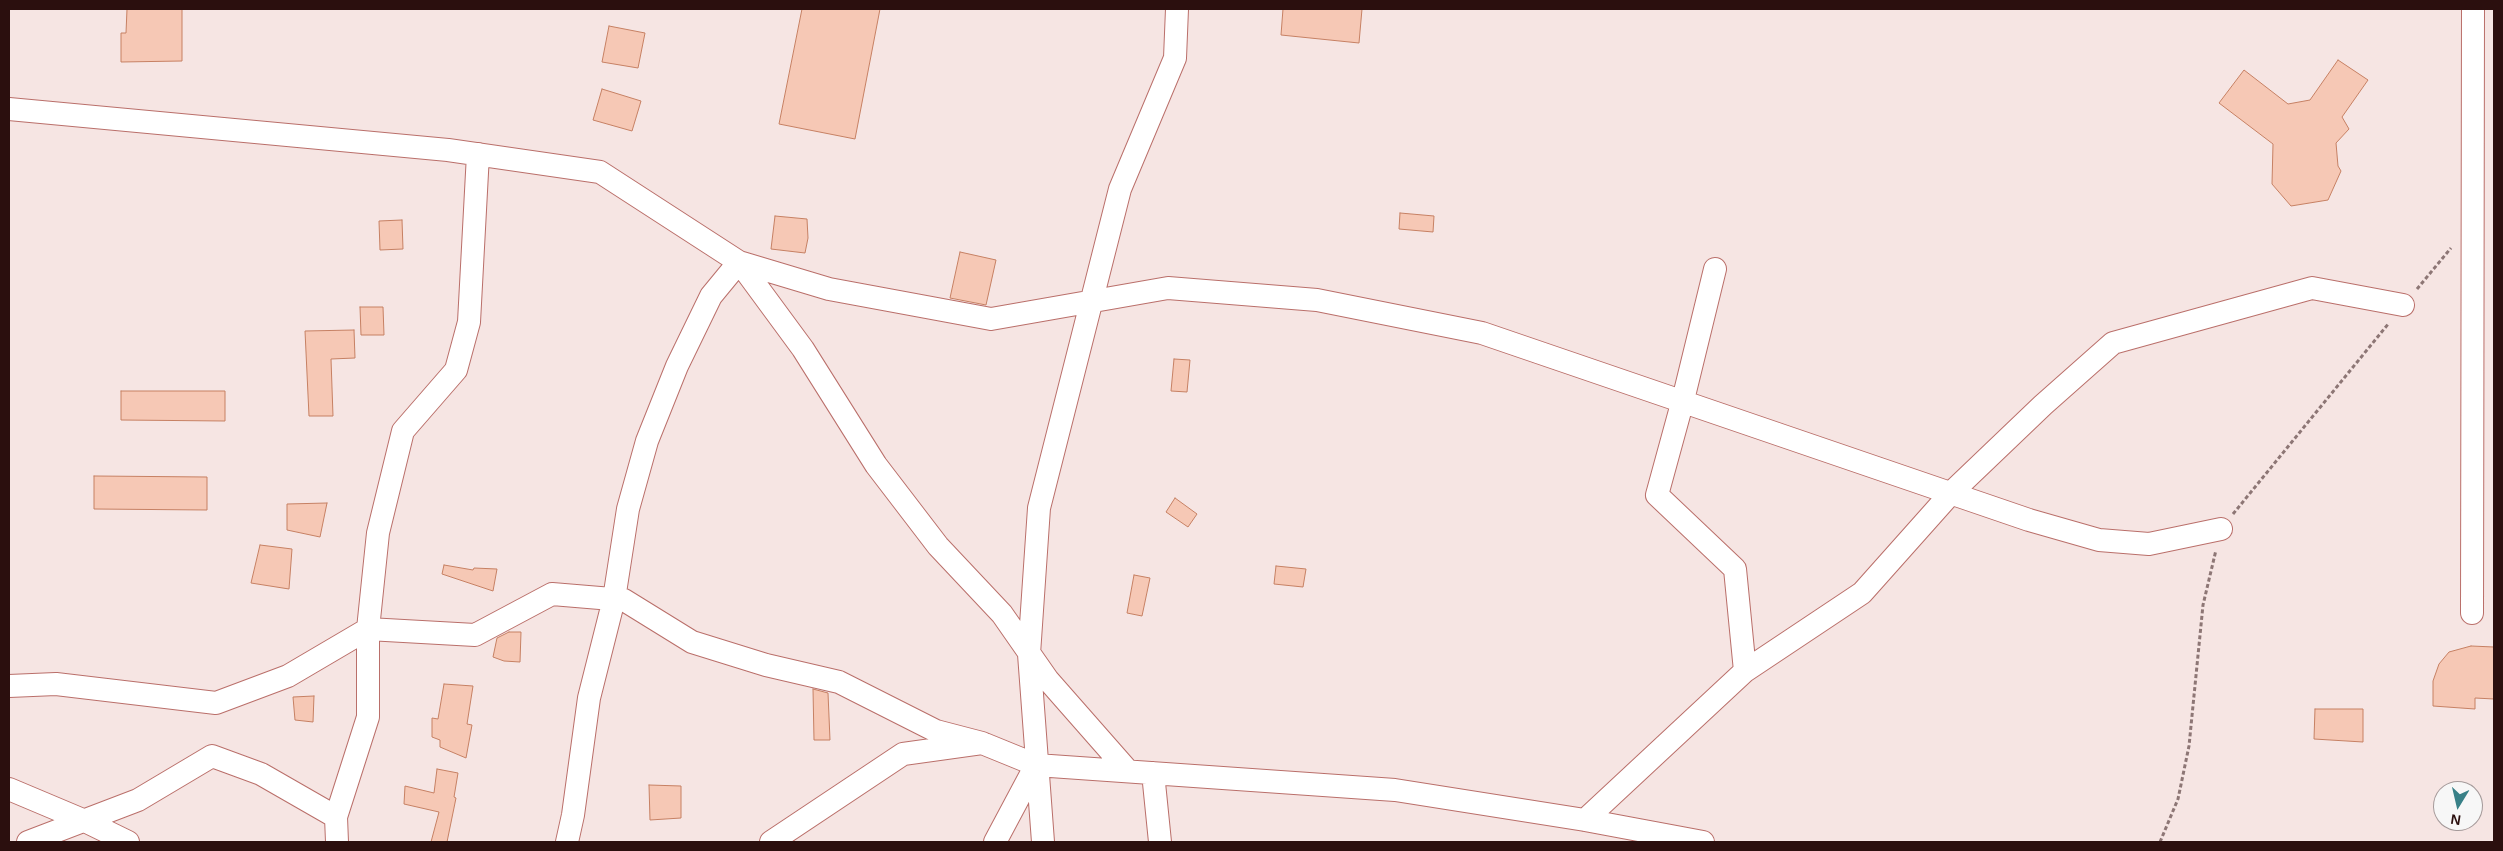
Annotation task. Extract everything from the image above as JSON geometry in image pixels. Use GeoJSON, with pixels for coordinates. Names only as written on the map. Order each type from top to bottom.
{"type":"FeatureCollection","features":[{"type":"Feature","properties":{"kind":"street"},"geometry":{"type":"LineString","coordinates":[[1043,842],[1029,654],[1040,508],[1120,189],[1175,58],[1177,9]]}},
{"type":"Feature","properties":{"kind":"street"},"geometry":{"type":"LineString","coordinates":[[2472,613],[2473,9]]}},
{"type":"Feature","properties":{"kind":"street"},"geometry":{"type":"LineString","coordinates":[[9,109],[234,129],[478,154],[600,172],[739,262],[829,289],[990,319],[1168,288],[1317,300],[1482,333],[1683,400],[2029,520],[2099,540],[2149,544],[2221,529]]}},
{"type":"Feature","properties":{"kind":"street"},"geometry":{"type":"LineString","coordinates":[[337,842],[336,817],[368,717],[368,629],[378,533],[403,431],[456,370],[469,322],[478,154]]}},
{"type":"Feature","properties":{"kind":"street"},"geometry":{"type":"LineString","coordinates":[[567,842],[573,815],[589,698],[614,599],[628,509],[647,441],[677,366],[711,296],[739,262]]}},
{"type":"Feature","properties":{"kind":"street"},"geometry":{"type":"LineString","coordinates":[[739,262],[803,349],[876,465],[938,546],[1002,614],[1048,680],[1128,771]]}},
{"type":"Feature","properties":{"kind":"street"},"geometry":{"type":"LineString","coordinates":[[1715,269],[1683,400],[1657,495],[1735,568],[1745,672]]}},
{"type":"Feature","properties":{"kind":"street"},"geometry":{"type":"LineString","coordinates":[[1585,820],[1745,672],[1862,593],[1952,492],[2043,405],[2113,343],[2312,288],[2403,305]]}},
{"type":"Feature","properties":{"kind":"street"},"geometry":{"type":"LineString","coordinates":[[9,686],[56,684],[216,703],[288,676],[368,629],[475,635],[552,594],[614,599],[624,600],[692,642],[766,665],[840,682],[936,731],[982,743],[1036,765],[1395,790],[1585,820],[1703,842]]}},
{"type":"Feature","properties":{"kind":"street"},"geometry":{"type":"LineString","coordinates":[[770,842],[903,754],[982,743]]}},
{"type":"Feature","properties":{"kind":"street"},"geometry":{"type":"LineString","coordinates":[[28,842],[138,800],[212,756],[261,774],[336,817]]}},
{"type":"Feature","properties":{"kind":"street"},"geometry":{"type":"LineString","coordinates":[[995,842],[1036,765]]}},
{"type":"Feature","properties":{"kind":"street"},"geometry":{"type":"LineString","coordinates":[[1153,773],[1160,842]]}},
{"type":"Feature","properties":{"kind":"street"},"geometry":{"type":"LineString","coordinates":[[9,789],[85,821],[128,842]]}},
{"type":"Feature","properties":{"kind":"path"},"geometry":{"type":"LineString","coordinates":[[2160,842],[2178,799],[2189,746],[2203,605],[2221,529],[2473,220]]}},
{"type":"Feature","properties":{"kind":"building"},"geometry":{"type":"Polygon","coordinates":[[[127,9],[182,9],[182,61],[121,62],[121,33],[126,33],[127,9]]]}},
{"type":"Feature","properties":{"kind":"building"},"geometry":{"type":"Polygon","coordinates":[[[802,9],[880,9],[855,139],[779,124],[802,9]]]}},
{"type":"Feature","properties":{"kind":"building"},"geometry":{"type":"Polygon","coordinates":[[[1283,9],[1362,9],[1359,43],[1281,35],[1283,9]]]}},
{"type":"Feature","properties":{"kind":"building"},"geometry":{"type":"Polygon","coordinates":[[[609,26],[645,33],[638,68],[602,62],[609,26]]]}},
{"type":"Feature","properties":{"kind":"building"},"geometry":{"type":"Polygon","coordinates":[[[2338,60],[2368,80],[2342,117],[2349,129],[2336,143],[2338,166],[2341,171],[2328,200],[2291,206],[2272,184],[2273,144],[2219,103],[2244,70],[2288,104],[2310,100],[2338,60]]]}},
{"type":"Feature","properties":{"kind":"building"},"geometry":{"type":"Polygon","coordinates":[[[602,89],[641,101],[632,131],[593,120],[602,89]]]}},
{"type":"Feature","properties":{"kind":"building"},"geometry":{"type":"Polygon","coordinates":[[[1400,213],[1434,216],[1433,232],[1399,229],[1400,213]]]}},
{"type":"Feature","properties":{"kind":"building"},"geometry":{"type":"Polygon","coordinates":[[[775,216],[807,219],[808,238],[805,253],[771,249],[775,216]]]}},
{"type":"Feature","properties":{"kind":"building"},"geometry":{"type":"Polygon","coordinates":[[[402,220],[403,249],[380,250],[379,221],[402,220]]]}},
{"type":"Feature","properties":{"kind":"building"},"geometry":{"type":"Polygon","coordinates":[[[960,252],[996,260],[986,305],[950,298],[960,252]]]}},
{"type":"Feature","properties":{"kind":"building"},"geometry":{"type":"Polygon","coordinates":[[[360,307],[383,307],[384,335],[361,335],[360,307]]]}},
{"type":"Feature","properties":{"kind":"building"},"geometry":{"type":"Polygon","coordinates":[[[354,330],[355,358],[331,359],[333,416],[309,416],[305,331],[354,330]]]}},
{"type":"Feature","properties":{"kind":"building"},"geometry":{"type":"Polygon","coordinates":[[[1174,359],[1190,360],[1187,392],[1171,391],[1174,359]]]}},
{"type":"Feature","properties":{"kind":"building"},"geometry":{"type":"Polygon","coordinates":[[[121,391],[225,391],[225,421],[121,420],[121,391]]]}},
{"type":"Feature","properties":{"kind":"building"},"geometry":{"type":"Polygon","coordinates":[[[94,476],[207,477],[207,510],[94,509],[94,476]]]}},
{"type":"Feature","properties":{"kind":"building"},"geometry":{"type":"Polygon","coordinates":[[[1175,498],[1197,514],[1188,527],[1166,512],[1175,498]]]}},
{"type":"Feature","properties":{"kind":"building"},"geometry":{"type":"Polygon","coordinates":[[[327,503],[320,537],[287,530],[287,504],[327,503]]]}},
{"type":"Feature","properties":{"kind":"building"},"geometry":{"type":"Polygon","coordinates":[[[260,545],[292,549],[289,589],[251,583],[260,545]]]}},
{"type":"Feature","properties":{"kind":"building"},"geometry":{"type":"Polygon","coordinates":[[[444,565],[473,570],[474,568],[497,569],[493,591],[442,574],[444,565]]]}},
{"type":"Feature","properties":{"kind":"building"},"geometry":{"type":"Polygon","coordinates":[[[1276,566],[1306,569],[1303,587],[1274,584],[1276,566]]]}},
{"type":"Feature","properties":{"kind":"building"},"geometry":{"type":"Polygon","coordinates":[[[1134,575],[1150,578],[1142,616],[1127,613],[1134,575]]]}},
{"type":"Feature","properties":{"kind":"building"},"geometry":{"type":"Polygon","coordinates":[[[509,632],[521,632],[520,662],[504,661],[493,657],[497,638],[509,632]]]}},
{"type":"Feature","properties":{"kind":"building"},"geometry":{"type":"Polygon","coordinates":[[[2471,646],[2494,647],[2494,699],[2475,698],[2475,709],[2433,706],[2433,681],[2439,664],[2449,652],[2471,646]]]}},
{"type":"Feature","properties":{"kind":"building"},"geometry":{"type":"Polygon","coordinates":[[[444,684],[473,686],[467,724],[472,725],[466,758],[440,747],[440,740],[432,737],[432,718],[438,719],[444,684]]]}},
{"type":"Feature","properties":{"kind":"building"},"geometry":{"type":"Polygon","coordinates":[[[813,689],[828,693],[830,740],[814,740],[813,689]]]}},
{"type":"Feature","properties":{"kind":"building"},"geometry":{"type":"Polygon","coordinates":[[[314,696],[313,722],[295,720],[293,697],[314,696]]]}},
{"type":"Feature","properties":{"kind":"building"},"geometry":{"type":"Polygon","coordinates":[[[2315,709],[2363,709],[2363,742],[2314,739],[2315,709]]]}},
{"type":"Feature","properties":{"kind":"building"},"geometry":{"type":"Polygon","coordinates":[[[437,769],[458,773],[454,797],[456,798],[447,842],[431,842],[439,812],[404,804],[405,786],[434,793],[437,769]]]}},
{"type":"Feature","properties":{"kind":"building"},"geometry":{"type":"Polygon","coordinates":[[[649,785],[681,786],[681,818],[650,820],[649,785]]]}}]}
